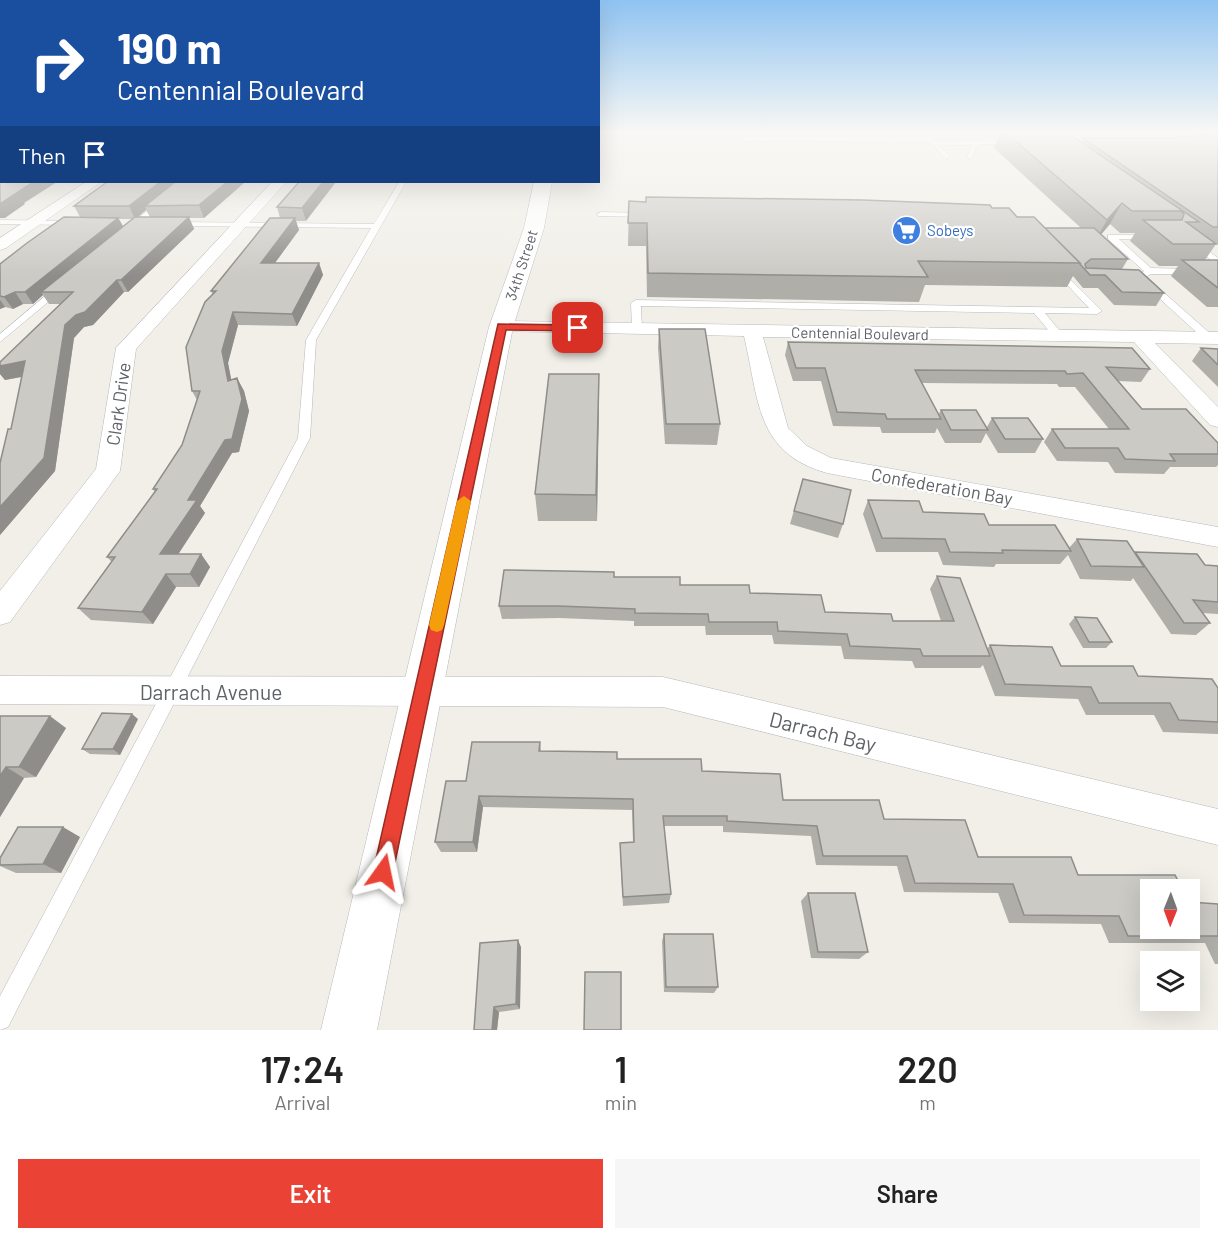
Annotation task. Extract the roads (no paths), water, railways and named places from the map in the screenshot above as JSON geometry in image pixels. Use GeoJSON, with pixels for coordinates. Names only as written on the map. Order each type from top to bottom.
{"type":"FeatureCollection","features":[{"type":"Feature","properties":{"kind":"street"},"geometry":{"type":"LineString","coordinates":[[0,246],[93,183]]}},
{"type":"Feature","properties":{"kind":"street","name":"Clark Drive"},"geometry":{"type":"LineString","coordinates":[[0,613],[108,471],[126,348],[278,183]]}},
{"type":"Feature","properties":{"kind":"street","name":"34th Street"},"geometry":{"type":"LineString","coordinates":[[349,1030],[503,320],[536,214],[543,183]]}},
{"type":"Feature","properties":{"kind":"street"},"geometry":{"type":"LineString","coordinates":[[513,214],[536,214]]}},
{"type":"Feature","properties":{"kind":"street","name":"34th Street"},"geometry":{"type":"LineString","coordinates":[[503,320],[509,238]]}},
{"type":"Feature","properties":{"kind":"street","name":"Centennial Boulevard"},"geometry":{"type":"LineString","coordinates":[[503,320],[637,329],[1214,338]]}},
{"type":"Feature","properties":{"kind":"street","name":"Confederation Bay"},"geometry":{"type":"LineString","coordinates":[[752,331],[777,429],[783,439],[809,458],[827,465],[1218,537]]}},
{"type":"Feature","properties":{"kind":"street"},"geometry":{"type":"LineString","coordinates":[[1139,337],[1218,420]]}},
{"type":"Feature","properties":{"kind":"street","name":"Darrach Avenue"},"geometry":{"type":"LineString","coordinates":[[0,690],[422,692]]}},
{"type":"Feature","properties":{"kind":"street","name":"Darrach Bay"},"geometry":{"type":"LineString","coordinates":[[422,692],[663,692],[1218,827]]}},
{"type":"Feature","properties":{"kind":"lane"},"geometry":{"type":"LineString","coordinates":[[118,239],[186,183]]}},
{"type":"Feature","properties":{"kind":"lane"},"geometry":{"type":"LineString","coordinates":[[0,1018],[304,438],[311,340],[401,183]]}},
{"type":"Feature","properties":{"kind":"lane"},"geometry":{"type":"LineString","coordinates":[[601,214],[657,215]]}},
{"type":"Feature","properties":{"kind":"lane"},"geometry":{"type":"LineString","coordinates":[[0,222],[79,223]]}},
{"type":"Feature","properties":{"kind":"lane"},"geometry":{"type":"LineString","coordinates":[[125,224],[148,224]]}},
{"type":"Feature","properties":{"kind":"lane"},"geometry":{"type":"LineString","coordinates":[[159,224],[376,226]]}},
{"type":"Feature","properties":{"kind":"lane"},"geometry":{"type":"LineString","coordinates":[[1155,237],[1111,237],[1145,274],[1214,338]]}},
{"type":"Feature","properties":{"kind":"lane"},"geometry":{"type":"LineString","coordinates":[[1190,241],[1218,268]]}},
{"type":"Feature","properties":{"kind":"lane"},"geometry":{"type":"LineString","coordinates":[[637,329],[636,303],[1097,311],[1048,259]]}},
{"type":"Feature","properties":{"kind":"lane"},"geometry":{"type":"LineString","coordinates":[[1130,277],[1145,274],[1206,272]]}},
{"type":"Feature","properties":{"kind":"lane"},"geometry":{"type":"LineString","coordinates":[[0,339],[64,285]]}},
{"type":"Feature","properties":{"kind":"lane"},"geometry":{"type":"LineString","coordinates":[[1037,309],[1059,336]]}},
{"type":"Feature","properties":{"kind":"place","name":"Sobeys"},"geometry":{"type":"Point","coordinates":[906,230]}}]}
